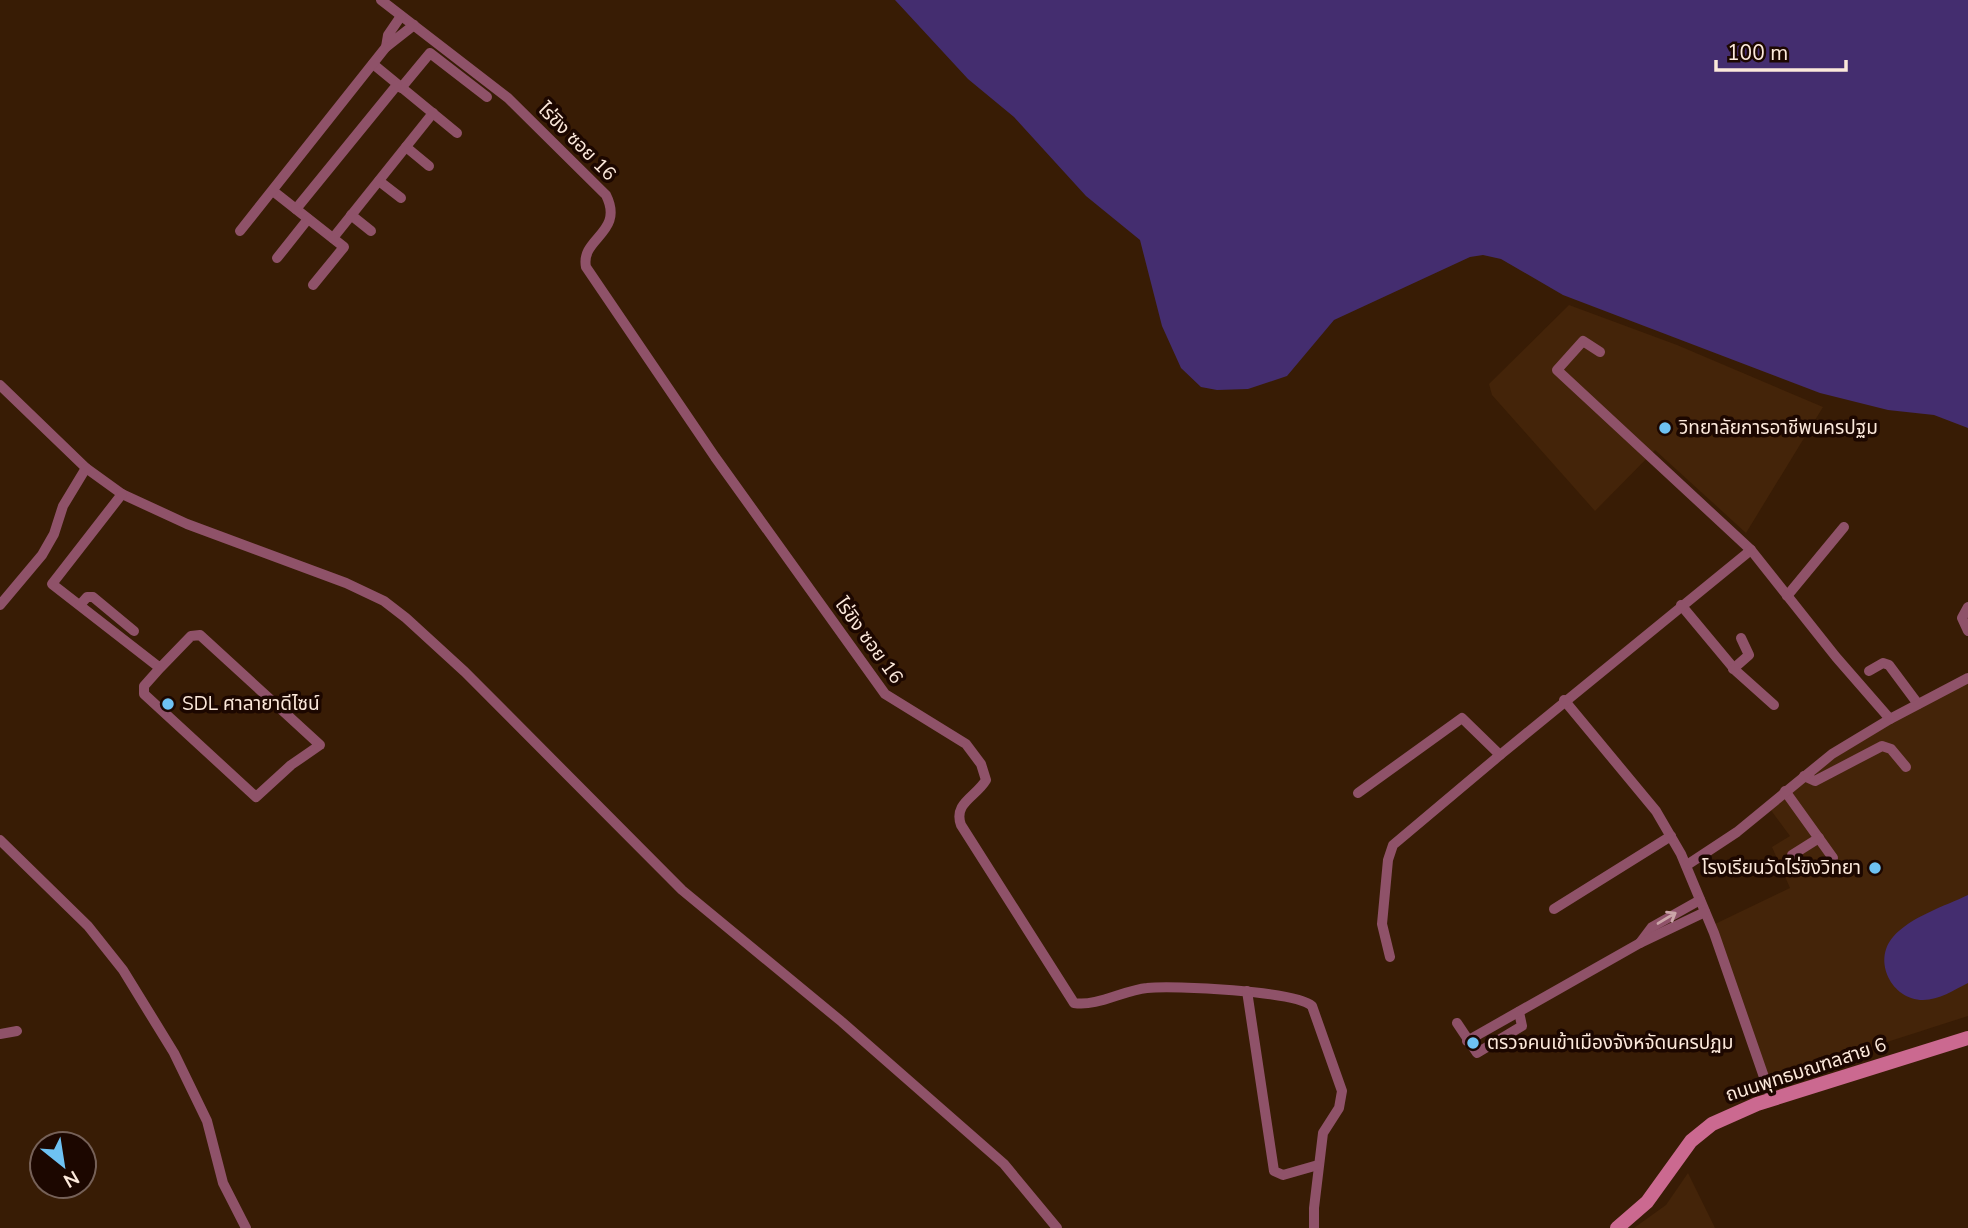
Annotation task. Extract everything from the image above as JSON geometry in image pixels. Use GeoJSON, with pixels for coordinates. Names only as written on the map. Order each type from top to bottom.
{"type":"FeatureCollection","features":[{"type":"Feature","properties":{"kind":"main road","name":"ถนนพุทธมณฑลสาย 6"},"geometry":{"type":"LineString","coordinates":[[1617,1228],[1652,1196],[1700,1133],[1725,1117],[1968,1038]]}},
{"type":"Feature","properties":{"kind":"street","name":"ไร่ขิง ซอย 16"},"geometry":{"type":"LineString","coordinates":[[381,0],[508,98],[606,195],[613,209],[610,223],[586,256],[586,267],[715,457],[885,694],[955,735],[977,757],[986,780],[960,807],[958,816],[961,825],[1074,1003],[1086,1003],[1148,987],[1247,991],[1308,1002],[1314,1008],[1342,1091],[1339,1108],[1322,1133],[1314,1228]]}},
{"type":"Feature","properties":{"kind":"street"},"geometry":{"type":"LineString","coordinates":[[386,47],[388,36],[401,16]]}},
{"type":"Feature","properties":{"kind":"street"},"geometry":{"type":"LineString","coordinates":[[240,231],[386,47],[414,25]]}},
{"type":"Feature","properties":{"kind":"street"},"geometry":{"type":"LineString","coordinates":[[296,209],[399,86],[430,54],[487,97]]}},
{"type":"Feature","properties":{"kind":"street"},"geometry":{"type":"LineString","coordinates":[[373,64],[457,133]]}},
{"type":"Feature","properties":{"kind":"street"},"geometry":{"type":"LineString","coordinates":[[333,238],[433,113]]}},
{"type":"Feature","properties":{"kind":"street"},"geometry":{"type":"LineString","coordinates":[[406,147],[429,166]]}},
{"type":"Feature","properties":{"kind":"street"},"geometry":{"type":"LineString","coordinates":[[379,181],[401,198]]}},
{"type":"Feature","properties":{"kind":"street"},"geometry":{"type":"LineString","coordinates":[[273,191],[344,247],[313,285]]}},
{"type":"Feature","properties":{"kind":"street"},"geometry":{"type":"LineString","coordinates":[[351,215],[371,231]]}},
{"type":"Feature","properties":{"kind":"street"},"geometry":{"type":"LineString","coordinates":[[277,258],[308,219]]}},
{"type":"Feature","properties":{"kind":"street"},"geometry":{"type":"LineString","coordinates":[[1600,352],[1583,341],[1556,370],[1751,550],[1890,719]]}},
{"type":"Feature","properties":{"kind":"street"},"geometry":{"type":"LineString","coordinates":[[0,385],[86,468],[122,494],[187,524],[346,583],[384,601],[406,618],[465,672],[682,890],[842,1022],[1004,1164],[1057,1228]]}},
{"type":"Feature","properties":{"kind":"street"},"geometry":{"type":"LineString","coordinates":[[0,605],[42,555],[54,534],[63,506],[86,468]]}},
{"type":"Feature","properties":{"kind":"street"},"geometry":{"type":"LineString","coordinates":[[122,494],[52,584],[160,668]]}},
{"type":"Feature","properties":{"kind":"street"},"geometry":{"type":"LineString","coordinates":[[1787,596],[1844,527]]}},
{"type":"Feature","properties":{"kind":"street"},"geometry":{"type":"LineString","coordinates":[[1390,957],[1382,925],[1388,860],[1393,845],[1564,701],[1751,550]]}},
{"type":"Feature","properties":{"kind":"street"},"geometry":{"type":"LineString","coordinates":[[80,605],[90,596],[134,631]]}},
{"type":"Feature","properties":{"kind":"street"},"geometry":{"type":"LineString","coordinates":[[1681,605],[1733,668],[1774,705]]}},
{"type":"Feature","properties":{"kind":"street"},"geometry":{"type":"LineString","coordinates":[[1968,607],[1962,618],[1968,631]]}},
{"type":"Feature","properties":{"kind":"street"},"geometry":{"type":"LineString","coordinates":[[105,625],[113,614]]}},
{"type":"Feature","properties":{"kind":"street"},"geometry":{"type":"LineString","coordinates":[[200,635],[320,746],[291,765],[256,797],[144,694],[144,686],[160,668],[191,636],[200,635]]}},
{"type":"Feature","properties":{"kind":"street"},"geometry":{"type":"LineString","coordinates":[[1733,668],[1749,655],[1741,638]]}},
{"type":"Feature","properties":{"kind":"street"},"geometry":{"type":"LineString","coordinates":[[1868,671],[1883,663],[1889,665],[1918,704]]}},
{"type":"Feature","properties":{"kind":"street"},"geometry":{"type":"LineString","coordinates":[[1687,865],[1737,832],[1832,754],[1890,719],[1968,678]]}},
{"type":"Feature","properties":{"kind":"street"},"geometry":{"type":"LineString","coordinates":[[1564,701],[1656,811],[1687,865],[1772,1100]]}},
{"type":"Feature","properties":{"kind":"street"},"geometry":{"type":"LineString","coordinates":[[1358,793],[1462,718],[1500,755]]}},
{"type":"Feature","properties":{"kind":"street"},"geometry":{"type":"LineString","coordinates":[[1804,776],[1815,782],[1882,746],[1891,749],[1906,766]]}},
{"type":"Feature","properties":{"kind":"street"},"geometry":{"type":"LineString","coordinates":[[1785,791],[1833,858]]}},
{"type":"Feature","properties":{"kind":"street"},"geometry":{"type":"LineString","coordinates":[[1554,909],[1671,836]]}},
{"type":"Feature","properties":{"kind":"street"},"geometry":{"type":"LineString","coordinates":[[1791,855],[1819,838]]}},
{"type":"Feature","properties":{"kind":"street"},"geometry":{"type":"LineString","coordinates":[[0,840],[88,926],[123,971],[174,1054],[207,1121],[223,1183],[246,1228]]}},
{"type":"Feature","properties":{"kind":"street"},"geometry":{"type":"LineString","coordinates":[[1640,943],[1652,927],[1700,900]]}},
{"type":"Feature","properties":{"kind":"street"},"geometry":{"type":"LineString","coordinates":[[1457,1023],[1467,1041],[1640,943],[1706,912]]}},
{"type":"Feature","properties":{"kind":"street"},"geometry":{"type":"LineString","coordinates":[[1247,991],[1273,1169],[1281,1175],[1318,1165]]}},
{"type":"Feature","properties":{"kind":"street"},"geometry":{"type":"LineString","coordinates":[[0,1034],[17,1031]]}},
{"type":"Feature","properties":{"kind":"shaded area"},"geometry":{"type":"Polygon","coordinates":[[[895,0],[1968,0],[1968,428],[1934,415],[1888,410],[1820,393],[1563,295],[1501,259],[1483,255],[1470,257],[1334,320],[1287,376],[1248,389],[1217,390],[1201,387],[1181,368],[1162,326],[1140,240],[1086,196],[1014,117],[968,79],[895,0]]]}},
{"type":"Feature","properties":{"kind":"shaded area","name":"วิทยาลัยการอาชีพนครปฐม"},"geometry":{"type":"Polygon","coordinates":[[[1569,305],[1677,345],[1823,407],[1746,533],[1655,450],[1595,511],[1492,395],[1489,384],[1569,305]]]}},
{"type":"Feature","properties":{"kind":"shaded area","name":"โรงเรียนวัดไร่ขิงวิทยา"},"geometry":{"type":"Polygon","coordinates":[[[1968,681],[1968,1016],[1769,1080],[1715,924],[1790,888],[1772,847],[1790,836],[1770,809],[1845,749],[1968,681]]]}},
{"type":"Feature","properties":{"kind":"shaded area"},"geometry":{"type":"Polygon","coordinates":[[[1968,895],[1968,983],[1929,1000],[1902,994],[1894,986],[1885,967],[1884,957],[1893,937],[1918,918],[1968,895]]]}},
{"type":"Feature","properties":{"kind":"shaded area"},"geometry":{"type":"Polygon","coordinates":[[[1688,1173],[1715,1228],[1634,1228],[1666,1205],[1688,1173]]]}},
{"type":"Feature","properties":{"kind":"place","name":"วิทยาลัยการอาชีพนครปฐม"},"geometry":{"type":"Point","coordinates":[1665,428]}},
{"type":"Feature","properties":{"kind":"place","name":"SDL ศาลายาดีไซน์"},"geometry":{"type":"Point","coordinates":[168,704]}},
{"type":"Feature","properties":{"kind":"place","name":"โรงเรียนวัดไร่ขิงวิทยา"},"geometry":{"type":"Point","coordinates":[1875,868]}},
{"type":"Feature","properties":{"kind":"place","name":"ตรวจคนเข้าเมืองจังหจัดนครปฏม"},"geometry":{"type":"Point","coordinates":[1473,1043]}}]}
